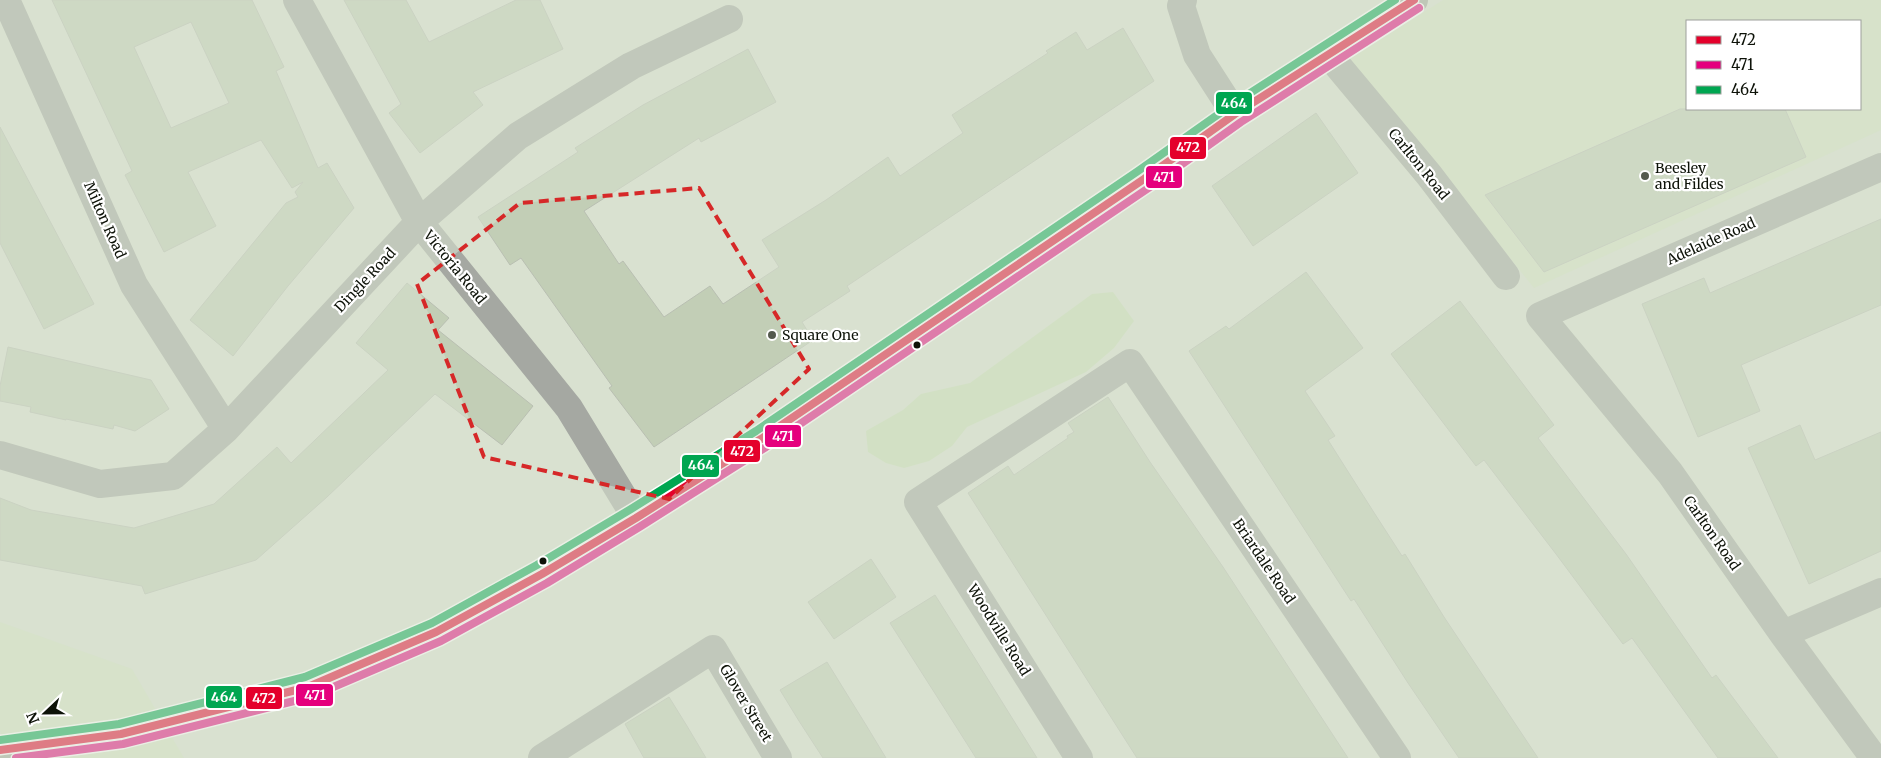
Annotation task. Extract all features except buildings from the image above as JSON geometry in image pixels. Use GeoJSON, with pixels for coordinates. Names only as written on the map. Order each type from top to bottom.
{"type":"FeatureCollection","features":[{"type":"Feature","properties":{"kind":"highway"},"geometry":{"type":"LineString","coordinates":[[0,750],[121,734],[308,687],[436,632],[542,574],[636,518],[761,439],[1144,179],[1234,114],[1414,0]]}},
{"type":"Feature","properties":{"kind":"street","name":"Milton Road"},"geometry":{"type":"LineString","coordinates":[[6,0],[134,286],[226,429]]}},
{"type":"Feature","properties":{"kind":"street","name":"Victoria Road"},"geometry":{"type":"LineString","coordinates":[[297,0],[419,222],[569,408],[636,518]]}},
{"type":"Feature","properties":{"kind":"street"},"geometry":{"type":"LineString","coordinates":[[1183,0],[1181,6],[1197,55],[1234,114]]}},
{"type":"Feature","properties":{"kind":"street","name":"Dingle Road"},"geometry":{"type":"LineString","coordinates":[[0,455],[100,484],[173,476],[226,429],[419,222],[518,136],[631,66],[729,19]]}},
{"type":"Feature","properties":{"kind":"street","name":"Carlton Road"},"geometry":{"type":"LineString","coordinates":[[1328,54],[1429,175],[1506,276]]}},
{"type":"Feature","properties":{"kind":"street","name":"Adelaide Road"},"geometry":{"type":"LineString","coordinates":[[1540,316],[1881,167]]}},
{"type":"Feature","properties":{"kind":"street","name":"Carlton Road"},"geometry":{"type":"LineString","coordinates":[[1540,316],[1670,474],[1783,634],[1874,758]]}},
{"type":"Feature","properties":{"kind":"street","name":"Woodville Road"},"geometry":{"type":"LineString","coordinates":[[1080,758],[918,502],[1130,363]]}},
{"type":"Feature","properties":{"kind":"street","name":"Briardale Road"},"geometry":{"type":"LineString","coordinates":[[1130,363],[1397,758]]}},
{"type":"Feature","properties":{"kind":"street"},"geometry":{"type":"LineString","coordinates":[[1783,634],[1881,592]]}},
{"type":"Feature","properties":{"kind":"street","name":"Glover Street"},"geometry":{"type":"LineString","coordinates":[[542,758],[713,649],[778,758]]}},
{"type":"Feature","properties":{"kind":"highlighted area"},"geometry":{"type":"Polygon","coordinates":[[[699,188],[809,369],[669,499],[484,457],[417,284],[520,203],[699,188]]]}},
{"type":"Feature","properties":{"kind":"shaded area"},"geometry":{"type":"Polygon","coordinates":[[[1443,0],[1881,0],[1881,130],[1534,288],[1350,59],[1443,0]]]}},
{"type":"Feature","properties":{"kind":"shaded area"},"geometry":{"type":"Polygon","coordinates":[[[1113,292],[1134,321],[1114,348],[1086,372],[967,427],[952,446],[929,461],[904,468],[886,463],[868,452],[866,431],[903,410],[921,394],[970,383],[1092,294],[1113,292]]]}},
{"type":"Feature","properties":{"kind":"shaded area"},"geometry":{"type":"Polygon","coordinates":[[[0,622],[132,669],[184,758],[5,758],[0,730],[0,622]]]}},
{"type":"Feature","properties":{"kind":"transit line","name":"464"},"geometry":{"type":"LineString","coordinates":[[0,740],[119,724],[305,677],[432,623],[537,565],[756,431],[1138,171],[1230,106],[1395,0]]}},
{"type":"Feature","properties":{"kind":"transit line","name":"472"},"geometry":{"type":"LineString","coordinates":[[0,750],[121,734],[308,687],[436,632],[542,574],[636,518],[761,439],[1144,179],[1235,114],[1414,0]]}},
{"type":"Feature","properties":{"kind":"transit line","name":"471"},"geometry":{"type":"LineString","coordinates":[[16,758],[123,744],[310,697],[441,641],[547,583],[766,447],[1150,187],[1241,122],[1419,8]]}},
{"type":"Feature","properties":{"kind":"place","name":"Beesley and Fildes"},"geometry":{"type":"Point","coordinates":[1645,176]}},
{"type":"Feature","properties":{"kind":"place","name":"Square One"},"geometry":{"type":"Point","coordinates":[772,335]}}]}
